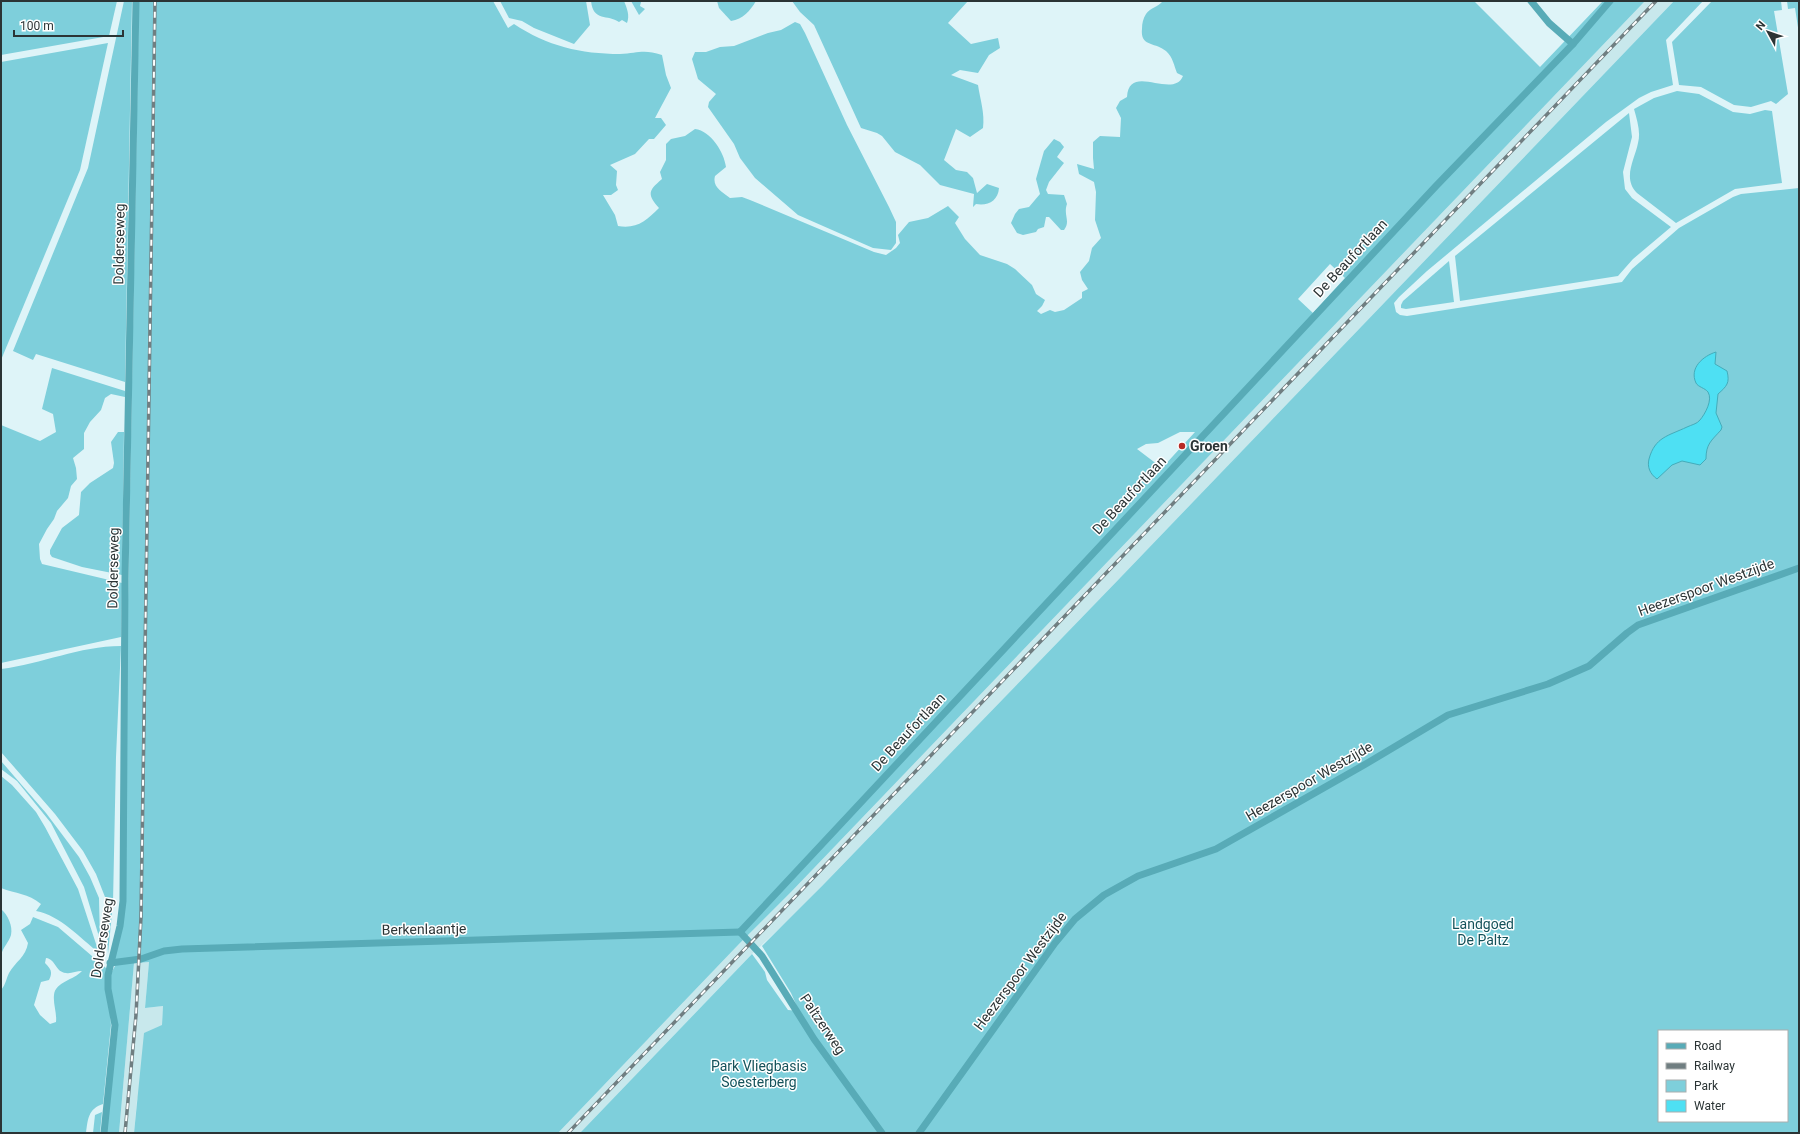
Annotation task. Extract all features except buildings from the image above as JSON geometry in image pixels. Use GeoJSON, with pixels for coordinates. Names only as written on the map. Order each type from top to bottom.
{"type":"FeatureCollection","features":[{"type":"Feature","properties":{"kind":"street","name":"Dolderseweg"},"geometry":{"type":"LineString","coordinates":[[104,1133],[115,1025],[108,989],[110,963],[120,926],[123,900],[125,579],[136,1]]}},
{"type":"Feature","properties":{"kind":"street"},"geometry":{"type":"LineString","coordinates":[[1531,1],[1549,23],[1573,44]]}},
{"type":"Feature","properties":{"kind":"street","name":"De Beaufortlaan"},"geometry":{"type":"LineString","coordinates":[[740,932],[1430,191],[1573,44],[1610,1]]}},
{"type":"Feature","properties":{"kind":"street","name":"Heezerspoor Westzijde"},"geometry":{"type":"LineString","coordinates":[[919,1133],[1055,943],[1075,919],[1104,895],[1138,876],[1216,849],[1358,769],[1448,714],[1548,684],[1580,671],[1589,666],[1638,625],[1799,568]]}},
{"type":"Feature","properties":{"kind":"street","name":"Berkenlaantje"},"geometry":{"type":"LineString","coordinates":[[110,963],[141,959],[164,951],[182,949],[740,932]]}},
{"type":"Feature","properties":{"kind":"street","name":"Paltzerweg"},"geometry":{"type":"LineString","coordinates":[[740,932],[762,956],[814,1039],[882,1133]]}},
{"type":"Feature","properties":{"kind":"shaded area"},"geometry":{"type":"Polygon","coordinates":[[[1645,1],[1674,1],[1119,579],[791,918],[752,954],[580,1133],[558,1133],[739,944],[792,891],[1645,1]]]}},
{"type":"Feature","properties":{"kind":"shaded area"},"geometry":{"type":"Polygon","coordinates":[[[134,962],[149,962],[145,1008],[163,1006],[162,1025],[137,1100],[134,1133],[119,1133],[134,962]]]}},
{"type":"Feature","properties":{"kind":"green space"},"geometry":{"type":"Polygon","coordinates":[[[1,1],[117,1],[109,36],[1,55],[1,1]]]}},
{"type":"Feature","properties":{"kind":"green space"},"geometry":{"type":"Polygon","coordinates":[[[124,1],[132,1],[125,382],[36,354],[33,360],[13,351],[88,168],[124,1]]]}},
{"type":"Feature","properties":{"kind":"green space"},"geometry":{"type":"Polygon","coordinates":[[[139,1],[493,1],[508,28],[514,24],[526,32],[552,43],[578,50],[606,54],[646,52],[662,55],[666,75],[671,88],[655,118],[661,118],[666,125],[654,139],[649,139],[635,154],[610,165],[617,171],[616,185],[618,190],[611,195],[603,195],[615,215],[618,226],[625,227],[641,223],[659,208],[652,199],[651,193],[654,187],[662,179],[660,172],[666,160],[666,144],[671,139],[685,136],[695,129],[711,138],[720,149],[726,167],[715,176],[714,180],[718,189],[730,198],[742,197],[750,200],[874,252],[886,255],[900,243],[898,235],[909,222],[928,218],[948,206],[959,217],[955,223],[965,239],[980,255],[1007,264],[1015,269],[1032,285],[1036,294],[1045,300],[1037,311],[1041,314],[1050,310],[1055,312],[1064,310],[1082,298],[1082,292],[1088,289],[1082,280],[1080,272],[1089,261],[1092,248],[1101,238],[1095,220],[1096,192],[1094,182],[1079,174],[1077,164],[1094,169],[1093,142],[1100,136],[1120,137],[1121,118],[1116,108],[1120,101],[1127,97],[1130,87],[1135,82],[1143,81],[1170,84],[1178,82],[1183,76],[1177,73],[1172,59],[1166,51],[1146,41],[1142,35],[1142,23],[1146,14],[1163,1],[1474,1],[1540,67],[1603,1],[1645,1],[558,1133],[134,1133],[144,1033],[162,1025],[163,1006],[145,1008],[149,962],[134,963],[119,1133],[106,1133],[118,1026],[110,989],[110,975],[115,966],[115,955],[122,927],[139,1]],[[1330,264],[1298,299],[1313,313],[1345,278],[1330,264]],[[1180,432],[1158,443],[1146,444],[1137,449],[1162,468],[1195,432],[1180,432]]]}},
{"type":"Feature","properties":{"kind":"green space"},"geometry":{"type":"Polygon","coordinates":[[[500,1],[586,1],[590,25],[574,44],[534,28],[522,21],[509,18],[500,1]]]}},
{"type":"Feature","properties":{"kind":"green space"},"geometry":{"type":"Polygon","coordinates":[[[591,1],[624,1],[628,15],[627,23],[622,20],[619,22],[598,15],[592,8],[591,1]]]}},
{"type":"Feature","properties":{"kind":"green space"},"geometry":{"type":"Polygon","coordinates":[[[631,1],[641,2],[640,6],[645,9],[639,15],[631,1]]]}},
{"type":"Feature","properties":{"kind":"green space"},"geometry":{"type":"Polygon","coordinates":[[[717,1],[756,1],[746,14],[731,21],[719,8],[717,1]]]}},
{"type":"Feature","properties":{"kind":"green space"},"geometry":{"type":"Polygon","coordinates":[[[792,1],[968,1],[948,23],[971,44],[998,38],[1000,48],[989,55],[978,73],[960,70],[951,75],[978,85],[983,111],[983,128],[970,137],[956,129],[944,160],[956,170],[967,172],[973,178],[977,193],[987,184],[999,188],[997,196],[992,202],[976,204],[973,207],[974,194],[940,185],[920,165],[895,152],[882,136],[861,128],[814,25],[800,12],[792,1]]]}},
{"type":"Feature","properties":{"kind":"green space"},"geometry":{"type":"Polygon","coordinates":[[[1674,1],[1703,1],[1666,40],[1673,85],[1651,92],[1639,98],[1606,122],[1427,271],[1394,303],[1396,312],[1400,315],[1407,316],[1622,282],[1632,269],[1679,228],[1733,197],[1741,194],[1799,188],[1799,1133],[580,1133],[752,954],[765,972],[767,980],[788,1010],[799,1011],[791,993],[762,946],[823,885],[1674,1]]]}},
{"type":"Feature","properties":{"kind":"green space"},"geometry":{"type":"Polygon","coordinates":[[[1712,1],[1781,1],[1782,10],[1774,11],[1788,94],[1776,104],[1771,101],[1751,107],[1734,105],[1701,87],[1679,85],[1672,42],[1712,1]]]}},
{"type":"Feature","properties":{"kind":"green space"},"geometry":{"type":"Polygon","coordinates":[[[1787,1],[1799,1],[1799,34],[1795,8],[1788,9],[1787,1]]]}},
{"type":"Feature","properties":{"kind":"green space"},"geometry":{"type":"Polygon","coordinates":[[[795,22],[800,24],[805,33],[847,125],[896,222],[896,243],[891,250],[873,248],[798,215],[755,178],[740,158],[734,144],[708,107],[709,102],[716,94],[698,79],[692,59],[695,52],[706,52],[720,47],[734,46],[768,33],[781,30],[795,22]]]}},
{"type":"Feature","properties":{"kind":"green space"},"geometry":{"type":"Polygon","coordinates":[[[108,43],[80,170],[1,360],[1,62],[108,43]]]}},
{"type":"Feature","properties":{"kind":"green space"},"geometry":{"type":"Polygon","coordinates":[[[1677,91],[1699,94],[1733,112],[1750,114],[1765,110],[1772,111],[1782,183],[1735,189],[1676,223],[1637,193],[1630,181],[1631,168],[1639,139],[1634,109],[1654,98],[1677,91]]]}},
{"type":"Feature","properties":{"kind":"green space"},"geometry":{"type":"Polygon","coordinates":[[[1629,113],[1632,137],[1623,172],[1625,189],[1632,198],[1671,227],[1633,259],[1618,276],[1460,301],[1455,256],[1629,113]]]}},
{"type":"Feature","properties":{"kind":"green space"},"geometry":{"type":"Polygon","coordinates":[[[1054,139],[1060,142],[1064,147],[1057,157],[1064,163],[1049,182],[1046,190],[1048,194],[1064,195],[1067,204],[1066,227],[1064,230],[1061,230],[1049,217],[1046,217],[1044,227],[1038,229],[1036,232],[1023,235],[1017,233],[1011,223],[1019,209],[1029,207],[1040,194],[1036,179],[1044,151],[1054,139]]]}},
{"type":"Feature","properties":{"kind":"green space"},"geometry":{"type":"Polygon","coordinates":[[[1449,261],[1454,302],[1406,309],[1401,308],[1403,301],[1449,261]]]}},
{"type":"Feature","properties":{"kind":"green space"},"geometry":{"type":"Polygon","coordinates":[[[52,368],[125,391],[125,397],[111,394],[105,398],[101,410],[90,422],[84,433],[84,449],[73,458],[77,479],[71,486],[68,498],[57,511],[39,544],[40,559],[42,564],[122,583],[121,637],[1,663],[1,425],[40,441],[56,432],[53,414],[42,409],[52,368]]]}},
{"type":"Feature","properties":{"kind":"green space"},"geometry":{"type":"Polygon","coordinates":[[[118,432],[124,432],[122,575],[82,567],[52,557],[50,554],[50,550],[62,528],[79,515],[81,492],[90,483],[113,468],[114,463],[111,442],[118,432]]]}},
{"type":"Feature","properties":{"kind":"green space"},"geometry":{"type":"Polygon","coordinates":[[[121,646],[116,757],[113,903],[108,954],[105,897],[96,874],[83,851],[55,814],[1,752],[1,669],[16,667],[90,649],[121,646]]]}},
{"type":"Feature","properties":{"kind":"green space"},"geometry":{"type":"Polygon","coordinates":[[[1,761],[46,813],[79,857],[99,898],[100,940],[84,887],[51,823],[17,781],[1,769],[1,761]]]}},
{"type":"Feature","properties":{"kind":"green space"},"geometry":{"type":"Polygon","coordinates":[[[1,776],[12,785],[36,812],[45,827],[78,889],[99,953],[62,922],[54,917],[36,911],[41,904],[36,900],[1,888],[1,776]]]}},
{"type":"Feature","properties":{"kind":"green space"},"geometry":{"type":"Polygon","coordinates":[[[1,909],[6,914],[9,921],[11,935],[1,955],[1,909]]]}},
{"type":"Feature","properties":{"kind":"green space"},"geometry":{"type":"Polygon","coordinates":[[[33,917],[58,927],[106,968],[111,1025],[103,1104],[94,1109],[90,1115],[86,1133],[1,1133],[1,990],[11,969],[23,956],[27,948],[28,943],[21,930],[30,924],[33,917]],[[46,958],[45,963],[51,971],[51,975],[49,980],[41,982],[34,1005],[40,1015],[50,1024],[56,1022],[54,998],[55,991],[61,984],[82,971],[70,973],[62,972],[49,959],[46,958]]]}},
{"type":"Feature","properties":{"kind":"green space"},"geometry":{"type":"Polygon","coordinates":[[[102,1112],[100,1133],[93,1133],[95,1115],[102,1112]]]}},
{"type":"Feature","properties":{"kind":"water"},"geometry":{"type":"Polygon","coordinates":[[[1716,352],[1715,364],[1727,371],[1728,379],[1726,386],[1718,394],[1716,413],[1722,427],[1721,430],[1710,443],[1707,450],[1706,459],[1700,465],[1682,461],[1672,465],[1657,479],[1651,473],[1648,462],[1655,446],[1668,435],[1700,420],[1708,407],[1710,399],[1708,392],[1698,386],[1694,378],[1694,372],[1698,363],[1706,356],[1716,352]]]}},
{"type":"Feature","properties":{"kind":"railway"},"geometry":{"type":"LineString","coordinates":[[125,1133],[136,1015],[141,917],[155,1]]}},
{"type":"Feature","properties":{"kind":"railway"},"geometry":{"type":"LineString","coordinates":[[568,1133],[1656,1]]}},
{"type":"Feature","properties":{"kind":"place","name":"Groen"},"geometry":{"type":"Point","coordinates":[1182,446]}},
{"type":"Feature","properties":{"kind":"park label","name":"Landgoed De Paltz"},"geometry":{"type":"Point","coordinates":[1483,932]}},
{"type":"Feature","properties":{"kind":"park label","name":"Park Vliegbasis Soesterberg"},"geometry":{"type":"Point","coordinates":[759,1074]}}]}
